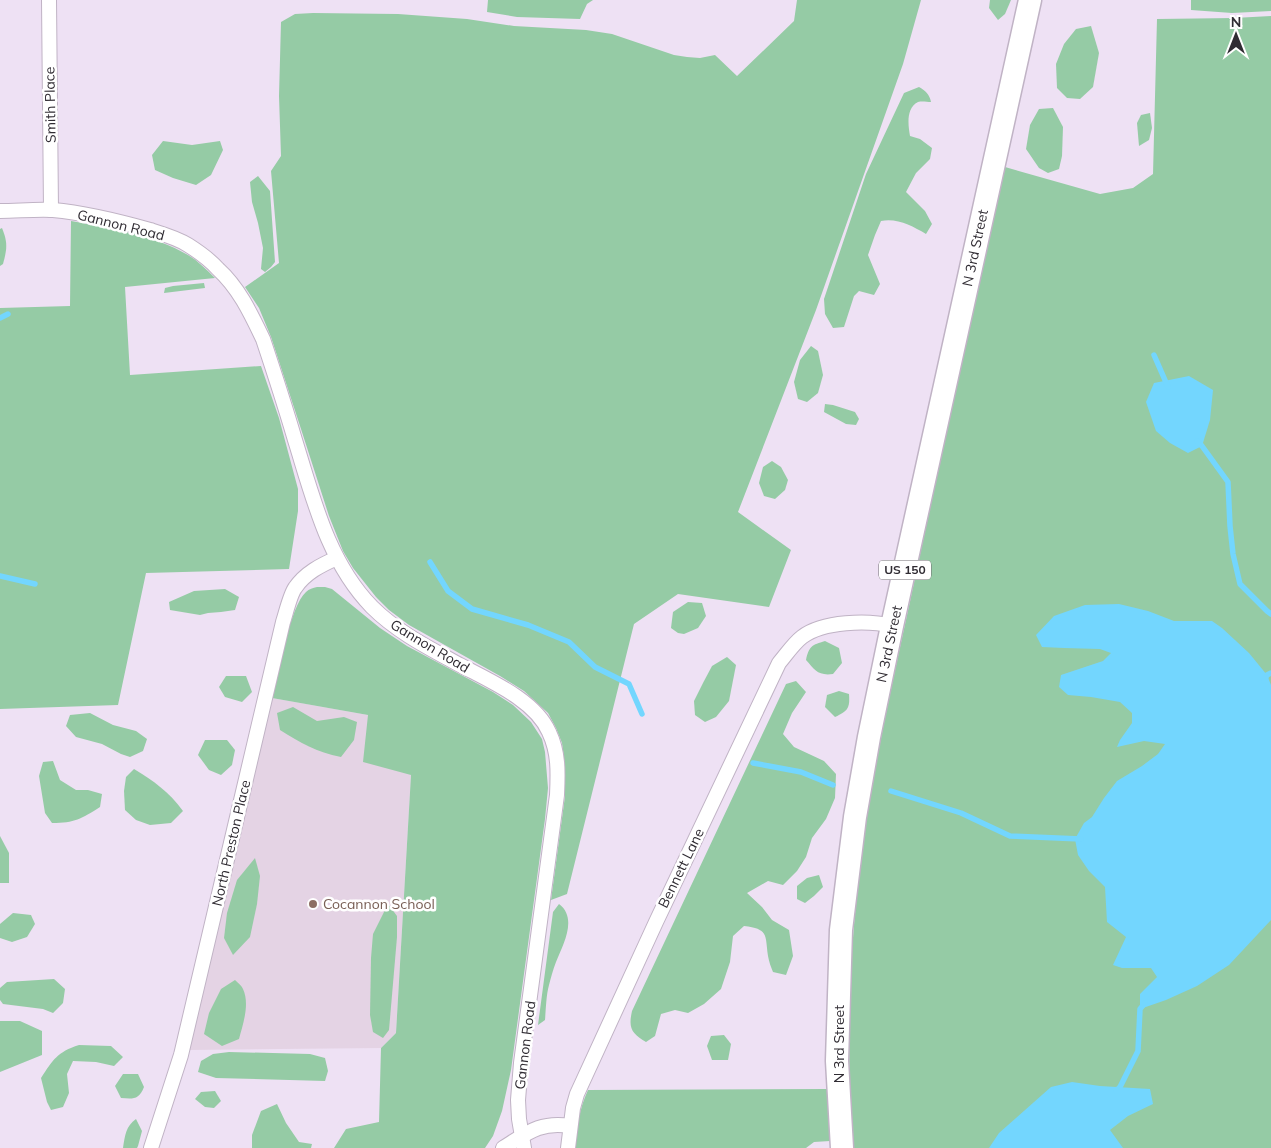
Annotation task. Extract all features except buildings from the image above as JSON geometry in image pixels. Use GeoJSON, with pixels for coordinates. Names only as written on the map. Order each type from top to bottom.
{"type":"FeatureCollection","features":[{"type":"Feature","properties":{"kind":"main road","name":"N 3rd Street"},"geometry":{"type":"LineString","coordinates":[[842,1148],[837,1061],[841,930],[855,817],[892,626],[1030,0]]}},
{"type":"Feature","properties":{"kind":"street","name":"Smith Place"},"geometry":{"type":"LineString","coordinates":[[49,0],[51,210]]}},
{"type":"Feature","properties":{"kind":"street","name":"Gannon Road"},"geometry":{"type":"LineString","coordinates":[[0,211],[51,210],[76,212],[129,224],[165,235],[187,245],[219,269],[234,287],[250,312],[262,339],[320,520],[336,558],[350,581],[372,607],[397,628],[520,698],[539,716],[549,730],[556,749],[558,770],[557,796],[521,1063],[519,1119],[523,1142]]}},
{"type":"Feature","properties":{"kind":"street","name":"North Preston Place"},"geometry":{"type":"LineString","coordinates":[[151,1148],[181,1055],[283,622],[294,588],[319,566],[336,558]]}},
{"type":"Feature","properties":{"kind":"street","name":"Bennett Lane"},"geometry":{"type":"LineString","coordinates":[[570,1126],[577,1094],[605,1031],[779,664],[801,637],[814,630],[844,623],[873,622],[892,626]]}},
{"type":"Feature","properties":{"kind":"street"},"geometry":{"type":"LineString","coordinates":[[503,1148],[523,1142],[539,1127],[556,1124],[570,1126],[568,1148]]}},
{"type":"Feature","properties":{"kind":"shaded area","name":"Cocannon School"},"geometry":{"type":"Polygon","coordinates":[[[272,698],[368,715],[411,775],[396,1033],[381,1048],[189,1050],[272,698]]]}},
{"type":"Feature","properties":{"kind":"green space"},"geometry":{"type":"Polygon","coordinates":[[[488,0],[593,0],[587,4],[580,19],[517,17],[487,12],[488,0]]]}},
{"type":"Feature","properties":{"kind":"green space"},"geometry":{"type":"Polygon","coordinates":[[[797,0],[921,0],[903,64],[816,310],[738,512],[791,550],[769,607],[678,594],[634,624],[567,894],[551,900],[565,796],[565,766],[562,743],[556,728],[548,713],[524,691],[409,625],[389,610],[353,568],[343,551],[329,516],[271,337],[259,308],[245,287],[279,263],[271,171],[281,156],[279,96],[281,22],[295,14],[398,14],[467,19],[514,26],[586,30],[612,34],[674,55],[700,58],[715,55],[737,76],[794,21],[797,0]]]}},
{"type":"Feature","properties":{"kind":"green space"},"geometry":{"type":"Polygon","coordinates":[[[990,0],[1011,0],[1005,14],[998,20],[989,8],[990,0]]]}},
{"type":"Feature","properties":{"kind":"green space"},"geometry":{"type":"Polygon","coordinates":[[[1191,0],[1271,0],[1271,11],[1232,13],[1191,10],[1191,0]]]}},
{"type":"Feature","properties":{"kind":"green space"},"geometry":{"type":"Polygon","coordinates":[[[1271,16],[1271,1148],[854,1148],[849,1068],[850,988],[852,948],[865,828],[893,681],[1005,167],[1100,194],[1133,188],[1153,174],[1157,19],[1271,16]]]}},
{"type":"Feature","properties":{"kind":"green space"},"geometry":{"type":"Polygon","coordinates":[[[1091,26],[1099,53],[1093,87],[1080,99],[1067,98],[1057,88],[1056,64],[1064,44],[1076,29],[1091,26]]]}},
{"type":"Feature","properties":{"kind":"green space"},"geometry":{"type":"Polygon","coordinates":[[[919,87],[927,93],[931,102],[918,102],[911,108],[908,122],[910,136],[920,139],[932,148],[930,159],[916,173],[906,192],[925,211],[932,224],[926,234],[899,222],[881,221],[868,255],[880,284],[874,295],[859,291],[854,296],[844,327],[833,328],[825,314],[824,299],[866,174],[904,93],[919,87]]]}},
{"type":"Feature","properties":{"kind":"green space"},"geometry":{"type":"Polygon","coordinates":[[[1053,108],[1063,127],[1062,156],[1059,169],[1048,173],[1039,168],[1026,149],[1030,125],[1039,109],[1053,108]]]}},
{"type":"Feature","properties":{"kind":"green space"},"geometry":{"type":"Polygon","coordinates":[[[1150,113],[1152,128],[1149,140],[1139,146],[1137,123],[1141,115],[1150,113]]]}},
{"type":"Feature","properties":{"kind":"green space"},"geometry":{"type":"Polygon","coordinates":[[[163,141],[192,145],[220,141],[223,150],[211,175],[196,185],[155,170],[152,155],[163,141]]]}},
{"type":"Feature","properties":{"kind":"green space"},"geometry":{"type":"Polygon","coordinates":[[[258,176],[270,191],[275,262],[265,272],[261,269],[263,248],[252,202],[250,182],[258,176]]]}},
{"type":"Feature","properties":{"kind":"green space"},"geometry":{"type":"Polygon","coordinates":[[[71,221],[131,233],[161,242],[192,257],[215,278],[125,287],[130,375],[261,366],[279,418],[298,489],[298,511],[289,569],[146,573],[118,705],[0,709],[0,308],[70,306],[71,221]]]}},
{"type":"Feature","properties":{"kind":"green space"},"geometry":{"type":"Polygon","coordinates":[[[2,228],[6,246],[3,264],[0,266],[0,229],[2,228]]]}},
{"type":"Feature","properties":{"kind":"green space"},"geometry":{"type":"Polygon","coordinates":[[[204,283],[205,288],[164,293],[165,288],[173,286],[204,283]]]}},
{"type":"Feature","properties":{"kind":"green space"},"geometry":{"type":"Polygon","coordinates":[[[811,346],[818,351],[823,375],[818,393],[807,402],[798,399],[794,382],[800,360],[811,346]]]}},
{"type":"Feature","properties":{"kind":"green space"},"geometry":{"type":"Polygon","coordinates":[[[825,404],[855,412],[859,419],[856,425],[846,424],[824,412],[825,404]]]}},
{"type":"Feature","properties":{"kind":"green space"},"geometry":{"type":"Polygon","coordinates":[[[772,461],[781,467],[788,480],[785,490],[775,499],[764,496],[759,483],[763,467],[772,461]]]}},
{"type":"Feature","properties":{"kind":"green space"},"geometry":{"type":"Polygon","coordinates":[[[317,587],[332,589],[380,628],[407,646],[493,692],[513,705],[531,722],[542,739],[548,788],[511,1070],[502,1111],[493,1136],[485,1148],[334,1148],[346,1129],[379,1122],[381,1048],[396,1033],[411,775],[363,762],[368,715],[272,698],[285,641],[295,611],[306,592],[317,587]]]}},
{"type":"Feature","properties":{"kind":"green space"},"geometry":{"type":"Polygon","coordinates":[[[225,589],[239,597],[235,610],[200,615],[170,610],[169,602],[194,591],[225,589]]]}},
{"type":"Feature","properties":{"kind":"green space"},"geometry":{"type":"Polygon","coordinates":[[[688,602],[702,603],[706,616],[698,628],[684,634],[678,633],[671,628],[673,612],[688,602]]]}},
{"type":"Feature","properties":{"kind":"green space"},"geometry":{"type":"Polygon","coordinates":[[[825,641],[839,648],[842,663],[833,674],[820,673],[806,660],[808,652],[812,647],[825,641]]]}},
{"type":"Feature","properties":{"kind":"green space"},"geometry":{"type":"Polygon","coordinates":[[[727,657],[736,665],[729,701],[716,717],[705,722],[695,715],[694,701],[712,666],[727,657]]]}},
{"type":"Feature","properties":{"kind":"green space"},"geometry":{"type":"Polygon","coordinates":[[[226,676],[246,676],[252,692],[242,702],[225,697],[219,687],[226,676]]]}},
{"type":"Feature","properties":{"kind":"green space"},"geometry":{"type":"Polygon","coordinates":[[[796,681],[806,692],[792,713],[783,734],[794,747],[824,761],[836,774],[835,798],[826,819],[812,838],[806,857],[797,871],[783,885],[768,881],[747,893],[772,920],[789,930],[793,956],[786,975],[773,972],[768,958],[766,938],[762,931],[744,926],[733,936],[730,962],[721,989],[704,1004],[688,1013],[675,1010],[661,1014],[655,1036],[646,1042],[632,1030],[632,1011],[786,684],[796,681]]]}},
{"type":"Feature","properties":{"kind":"green space"},"geometry":{"type":"Polygon","coordinates":[[[839,691],[849,694],[849,703],[843,713],[835,717],[825,707],[827,695],[839,691]]]}},
{"type":"Feature","properties":{"kind":"green space"},"geometry":{"type":"Polygon","coordinates":[[[293,707],[317,721],[344,717],[357,722],[354,740],[341,757],[316,750],[302,743],[280,730],[277,713],[293,707]]]}},
{"type":"Feature","properties":{"kind":"green space"},"geometry":{"type":"Polygon","coordinates":[[[90,713],[113,725],[136,731],[147,739],[143,751],[130,757],[102,744],[76,737],[66,726],[70,715],[90,713]]]}},
{"type":"Feature","properties":{"kind":"green space"},"geometry":{"type":"Polygon","coordinates":[[[205,740],[227,740],[235,750],[232,765],[221,775],[209,770],[198,755],[205,740]]]}},
{"type":"Feature","properties":{"kind":"green space"},"geometry":{"type":"Polygon","coordinates":[[[53,761],[60,780],[76,790],[88,790],[102,794],[100,807],[78,819],[52,823],[45,813],[39,776],[43,762],[53,761]]]}},
{"type":"Feature","properties":{"kind":"green space"},"geometry":{"type":"Polygon","coordinates":[[[134,769],[161,787],[183,811],[171,823],[150,825],[136,820],[125,810],[124,791],[126,777],[134,769]]]}},
{"type":"Feature","properties":{"kind":"green space"},"geometry":{"type":"Polygon","coordinates":[[[0,836],[9,853],[9,883],[0,883],[0,836]]]}},
{"type":"Feature","properties":{"kind":"green space"},"geometry":{"type":"Polygon","coordinates":[[[255,858],[260,876],[257,904],[250,937],[233,955],[224,938],[227,913],[237,880],[255,858]]]}},
{"type":"Feature","properties":{"kind":"green space"},"geometry":{"type":"Polygon","coordinates":[[[819,875],[823,887],[805,903],[797,899],[797,886],[807,878],[819,875]]]}},
{"type":"Feature","properties":{"kind":"green space"},"geometry":{"type":"Polygon","coordinates":[[[388,904],[397,916],[397,937],[389,1030],[383,1038],[373,1032],[370,1015],[371,958],[373,934],[388,904]]]}},
{"type":"Feature","properties":{"kind":"green space"},"geometry":{"type":"Polygon","coordinates":[[[559,904],[565,910],[568,917],[567,932],[549,985],[545,1020],[538,1025],[553,912],[559,904]]]}},
{"type":"Feature","properties":{"kind":"green space"},"geometry":{"type":"Polygon","coordinates":[[[13,913],[31,915],[35,924],[27,937],[12,942],[0,938],[0,924],[13,913]]]}},
{"type":"Feature","properties":{"kind":"green space"},"geometry":{"type":"Polygon","coordinates":[[[54,979],[65,989],[63,1003],[53,1013],[43,1009],[3,1004],[0,1000],[0,988],[7,982],[54,979]]]}},
{"type":"Feature","properties":{"kind":"green space"},"geometry":{"type":"Polygon","coordinates":[[[235,980],[242,987],[245,995],[244,1021],[239,1039],[222,1046],[204,1034],[209,1013],[221,989],[235,980]]]}},
{"type":"Feature","properties":{"kind":"green space"},"geometry":{"type":"Polygon","coordinates":[[[0,1021],[20,1021],[42,1031],[42,1055],[0,1072],[0,1021]]]}},
{"type":"Feature","properties":{"kind":"green space"},"geometry":{"type":"Polygon","coordinates":[[[724,1035],[731,1044],[728,1060],[712,1060],[707,1046],[711,1036],[724,1035]]]}},
{"type":"Feature","properties":{"kind":"green space"},"geometry":{"type":"Polygon","coordinates":[[[79,1045],[111,1046],[123,1057],[114,1066],[96,1062],[73,1061],[67,1074],[69,1093],[63,1107],[51,1110],[41,1078],[56,1057],[79,1045]]]}},
{"type":"Feature","properties":{"kind":"green space"},"geometry":{"type":"Polygon","coordinates":[[[229,1052],[310,1054],[325,1058],[328,1071],[325,1081],[216,1078],[198,1072],[201,1061],[213,1054],[229,1052]]]}},
{"type":"Feature","properties":{"kind":"green space"},"geometry":{"type":"Polygon","coordinates":[[[123,1074],[138,1074],[144,1087],[138,1096],[121,1098],[115,1086],[123,1074]]]}},
{"type":"Feature","properties":{"kind":"green space"},"geometry":{"type":"Polygon","coordinates":[[[827,1089],[830,1141],[814,1142],[806,1148],[575,1148],[580,1111],[588,1090],[827,1089]]]}},
{"type":"Feature","properties":{"kind":"green space"},"geometry":{"type":"Polygon","coordinates":[[[215,1091],[221,1101],[214,1108],[205,1107],[195,1099],[201,1092],[215,1091]]]}},
{"type":"Feature","properties":{"kind":"green space"},"geometry":{"type":"Polygon","coordinates":[[[277,1104],[286,1123],[299,1142],[312,1144],[311,1148],[252,1148],[252,1135],[261,1111],[277,1104]]]}},
{"type":"Feature","properties":{"kind":"green space"},"geometry":{"type":"Polygon","coordinates":[[[136,1119],[142,1131],[138,1146],[137,1148],[123,1148],[128,1128],[136,1119]]]}},
{"type":"Feature","properties":{"kind":"water"},"geometry":{"type":"Polygon","coordinates":[[[1189,376],[1213,390],[1210,420],[1202,446],[1188,453],[1170,443],[1156,431],[1146,402],[1154,383],[1189,376]]]}},
{"type":"Feature","properties":{"kind":"water"},"geometry":{"type":"Polygon","coordinates":[[[1119,604],[1148,611],[1174,621],[1212,621],[1249,653],[1267,675],[1271,685],[1271,920],[1229,965],[1197,986],[1140,1009],[1140,994],[1157,977],[1151,968],[1122,968],[1113,965],[1126,937],[1107,922],[1105,887],[1089,871],[1078,855],[1075,839],[1084,823],[1092,817],[1117,781],[1158,754],[1165,744],[1144,741],[1117,747],[1132,723],[1132,713],[1120,702],[1068,695],[1059,687],[1061,675],[1103,661],[1111,653],[1100,649],[1042,647],[1036,635],[1054,616],[1085,605],[1119,604]]]}},
{"type":"Feature","properties":{"kind":"water"},"geometry":{"type":"Polygon","coordinates":[[[1072,1082],[1150,1089],[1153,1104],[1128,1116],[1110,1130],[1123,1148],[989,1148],[999,1133],[1051,1087],[1072,1082]]]}},
{"type":"Feature","properties":{"kind":"waterway"},"geometry":{"type":"LineString","coordinates":[[0,318],[8,314]]}},
{"type":"Feature","properties":{"kind":"waterway"},"geometry":{"type":"LineString","coordinates":[[1154,355],[1168,387]]}},
{"type":"Feature","properties":{"kind":"waterway"},"geometry":{"type":"LineString","coordinates":[[1197,441],[1228,482],[1233,554],[1240,584],[1271,614]]}},
{"type":"Feature","properties":{"kind":"waterway"},"geometry":{"type":"LineString","coordinates":[[430,562],[448,591],[472,609],[528,625],[569,642],[595,667],[629,684],[642,714]]}},
{"type":"Feature","properties":{"kind":"waterway"},"geometry":{"type":"LineString","coordinates":[[0,576],[35,584]]}},
{"type":"Feature","properties":{"kind":"waterway"},"geometry":{"type":"LineString","coordinates":[[1264,681],[1267,675],[1271,673]]}},
{"type":"Feature","properties":{"kind":"waterway"},"geometry":{"type":"LineString","coordinates":[[753,763],[801,772],[833,785]]}},
{"type":"Feature","properties":{"kind":"waterway"},"geometry":{"type":"LineString","coordinates":[[891,791],[961,813],[1010,836],[1081,839]]}},
{"type":"Feature","properties":{"kind":"waterway"},"geometry":{"type":"LineString","coordinates":[[1116,1091],[1120,1087],[1138,1051],[1140,1009],[1145,1003]]}},
{"type":"Feature","properties":{"kind":"place","name":"Cocannon School"},"geometry":{"type":"Point","coordinates":[313,904]}}]}
